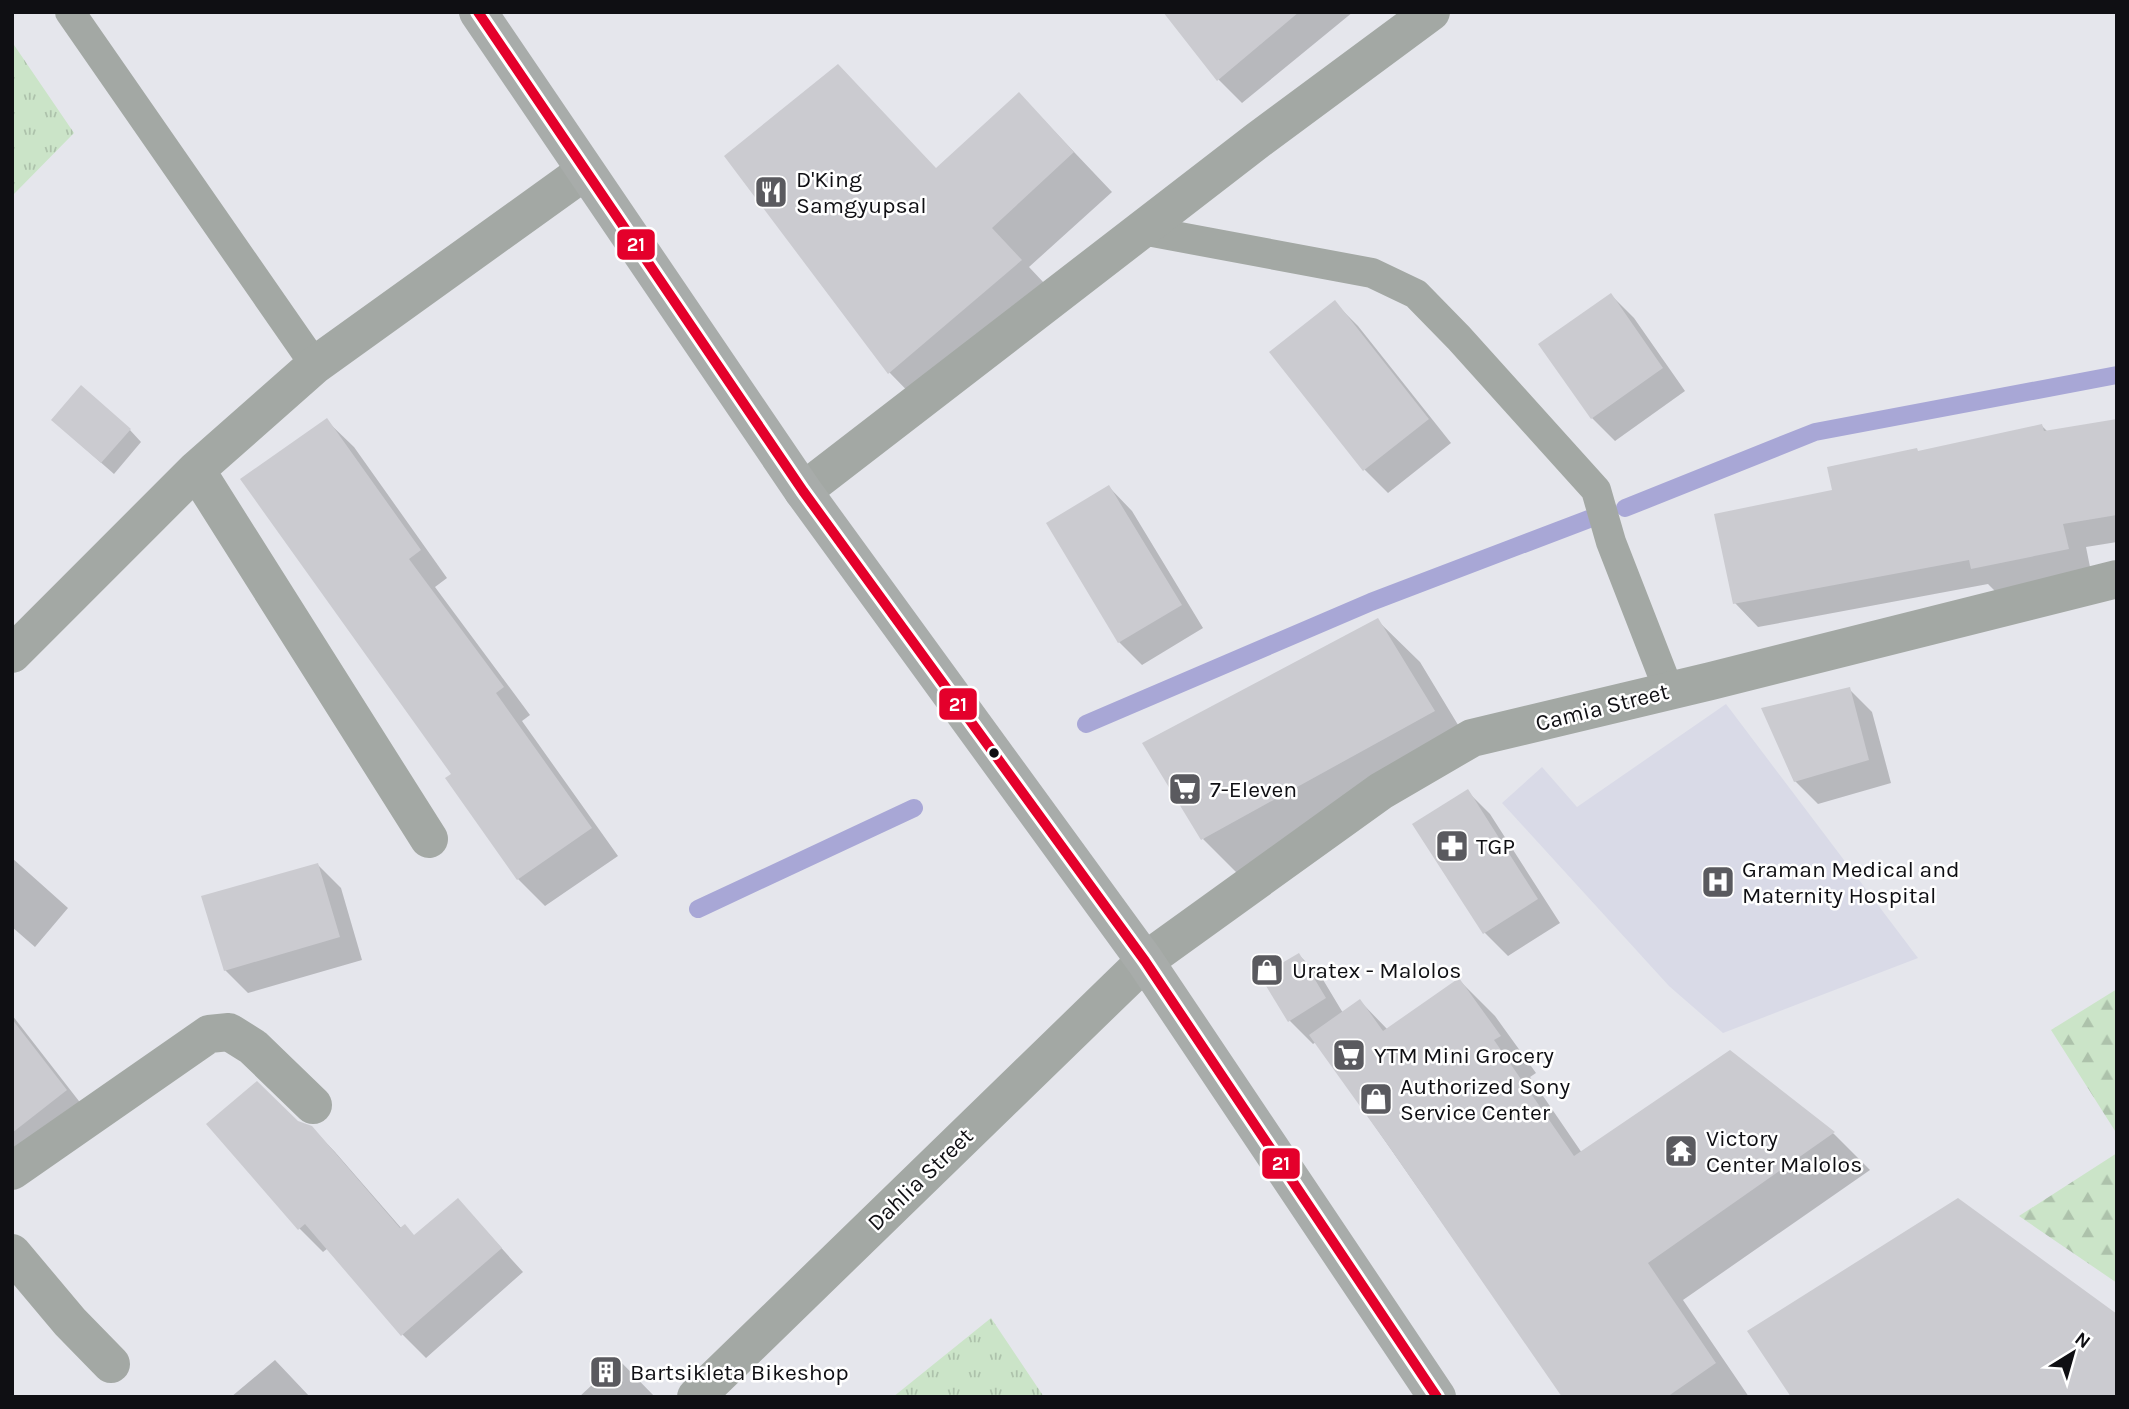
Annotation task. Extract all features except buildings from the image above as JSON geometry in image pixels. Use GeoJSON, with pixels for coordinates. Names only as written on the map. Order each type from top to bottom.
{"type":"FeatureCollection","features":[{"type":"Feature","properties":{"kind":"highway"},"geometry":{"type":"LineString","coordinates":[[478,12],[803,491],[1145,961],[1437,1397]]}},
{"type":"Feature","properties":{"kind":"street"},"geometry":{"type":"LineString","coordinates":[[803,491],[1258,140],[1432,12]]}},
{"type":"Feature","properties":{"kind":"street"},"geometry":{"type":"LineString","coordinates":[[12,654],[196,470],[315,365],[585,171]]}},
{"type":"Feature","properties":{"kind":"street"},"geometry":{"type":"LineString","coordinates":[[196,470],[429,839]]}},
{"type":"Feature","properties":{"kind":"street","name":"Camia Street"},"geometry":{"type":"LineString","coordinates":[[1145,961],[1381,791],[1472,738],[2117,579]]}},
{"type":"Feature","properties":{"kind":"street","name":"Dahlia Street"},"geometry":{"type":"LineString","coordinates":[[696,1397],[1145,961]]}},
{"type":"Feature","properties":{"kind":"street"},"geometry":{"type":"LineString","coordinates":[[12,1171],[209,1034],[229,1031],[253,1047],[313,1105]]}},
{"type":"Feature","properties":{"kind":"street"},"geometry":{"type":"LineString","coordinates":[[12,1253],[70,1322],[111,1364]]}},
{"type":"Feature","properties":{"kind":"lane"},"geometry":{"type":"LineString","coordinates":[[70,12],[315,365]]}},
{"type":"Feature","properties":{"kind":"lane"},"geometry":{"type":"LineString","coordinates":[[1142,230],[1372,273],[1416,294],[1596,490],[1611,542],[1669,691]]}},
{"type":"Feature","properties":{"kind":"shaded area","name":"Graman Medical and Maternity Hospital"},"geometry":{"type":"Polygon","coordinates":[[[1726,704],[1918,958],[1723,1033],[1669,986],[1502,803],[1542,767],[1577,807],[1726,704]]]}},
{"type":"Feature","properties":{"kind":"green space"},"geometry":{"type":"Polygon","coordinates":[[[12,42],[74,133],[12,196],[12,42]]]}},
{"type":"Feature","properties":{"kind":"green space"},"geometry":{"type":"Polygon","coordinates":[[[2117,989],[2117,1134],[2051,1030],[2117,989]]]}},
{"type":"Feature","properties":{"kind":"green space"},"geometry":{"type":"Polygon","coordinates":[[[2117,1153],[2117,1283],[2019,1216],[2117,1153]]]}},
{"type":"Feature","properties":{"kind":"green space"},"geometry":{"type":"Polygon","coordinates":[[[991,1318],[1044,1397],[893,1397],[991,1318]]]}},
{"type":"Feature","properties":{"kind":"waterway"},"geometry":{"type":"LineString","coordinates":[[1625,508],[1815,432],[2117,375]]}},
{"type":"Feature","properties":{"kind":"waterway"},"geometry":{"type":"LineString","coordinates":[[1086,724],[1371,602],[1589,519]]}},
{"type":"Feature","properties":{"kind":"waterway"},"geometry":{"type":"LineString","coordinates":[[698,909],[914,808]]}},
{"type":"Feature","properties":{"kind":"transit line","name":"21"},"geometry":{"type":"LineString","coordinates":[[478,12],[803,491],[1145,961],[1437,1397]]}},
{"type":"Feature","properties":{"kind":"place","name":"D'King Samgyupsal"},"geometry":{"type":"Point","coordinates":[771,192]}},
{"type":"Feature","properties":{"kind":"place","name":"7-Eleven"},"geometry":{"type":"Point","coordinates":[1185,789]}},
{"type":"Feature","properties":{"kind":"place","name":"TGP"},"geometry":{"type":"Point","coordinates":[1452,846]}},
{"type":"Feature","properties":{"kind":"place","name":"Graman Medical and Maternity Hospital"},"geometry":{"type":"Point","coordinates":[1718,882]}},
{"type":"Feature","properties":{"kind":"place","name":"Uratex - Malolos"},"geometry":{"type":"Point","coordinates":[1267,970]}},
{"type":"Feature","properties":{"kind":"place","name":"YTM Mini Grocery"},"geometry":{"type":"Point","coordinates":[1349,1055]}},
{"type":"Feature","properties":{"kind":"place","name":"Authorized Sony Service Center"},"geometry":{"type":"Point","coordinates":[1376,1099]}},
{"type":"Feature","properties":{"kind":"place","name":"Victory Center Malolos"},"geometry":{"type":"Point","coordinates":[1681,1151]}},
{"type":"Feature","properties":{"kind":"place","name":"Bartsikleta Bikeshop"},"geometry":{"type":"Point","coordinates":[606,1372]}}]}
